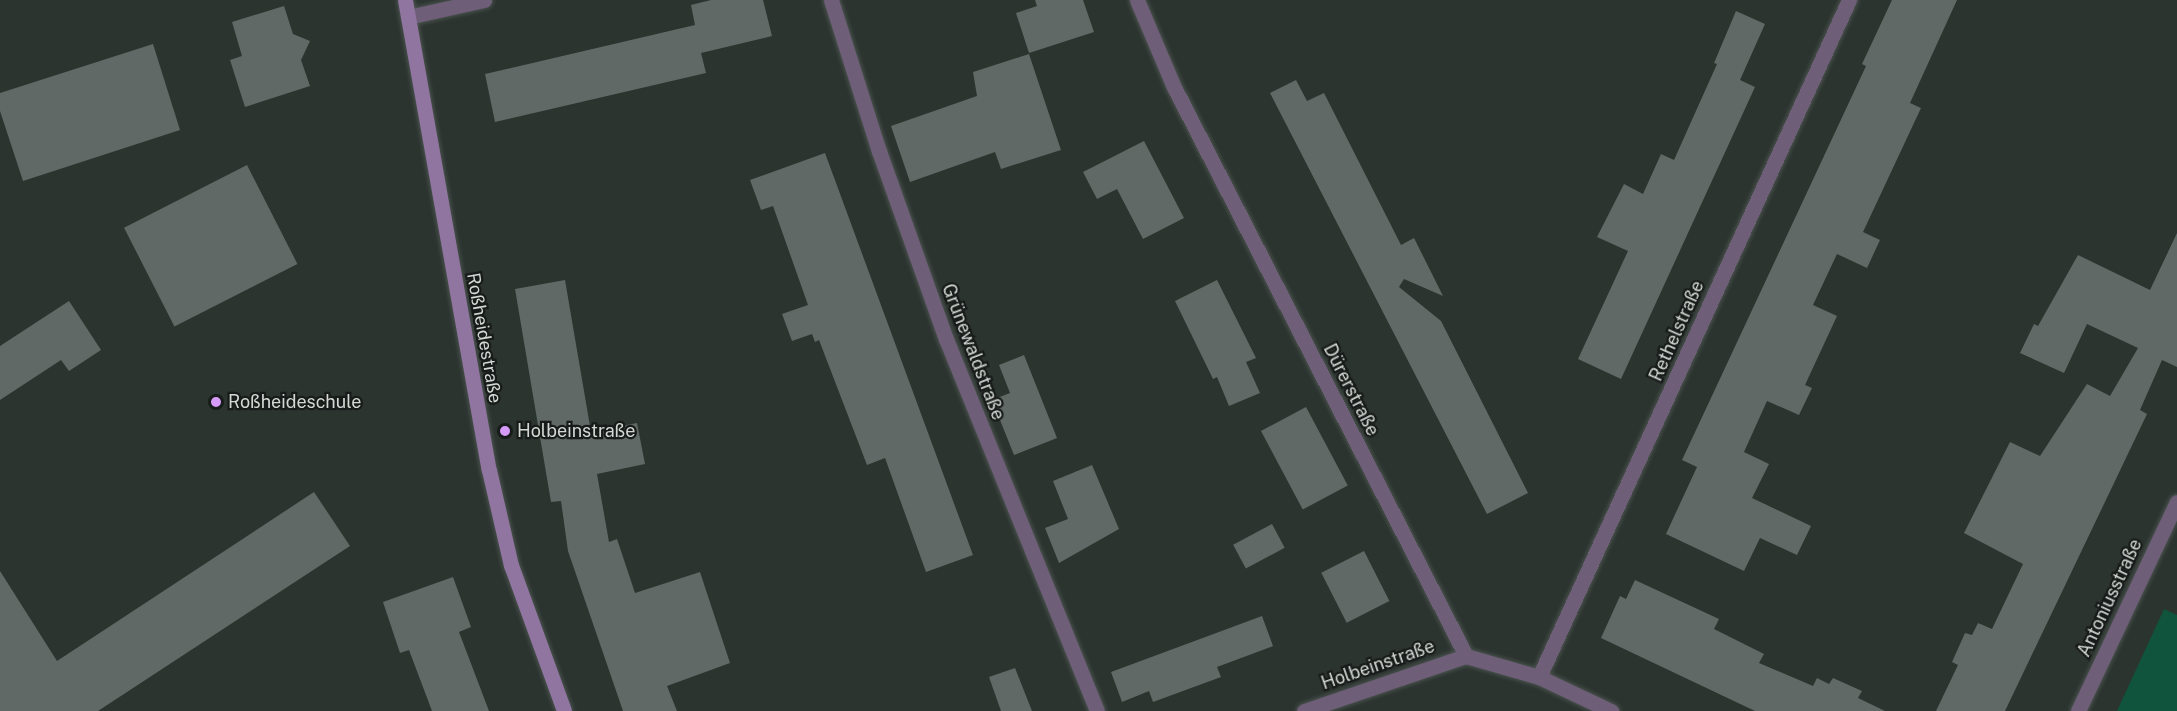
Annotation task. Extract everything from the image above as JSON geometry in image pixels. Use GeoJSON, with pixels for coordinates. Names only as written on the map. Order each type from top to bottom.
{"type":"FeatureCollection","features":[{"type":"Feature","properties":{"kind":"street","name":"Roßheidestraße"},"geometry":{"type":"LineString","coordinates":[[405,0],[489,470],[511,565],[564,711]]}},
{"type":"Feature","properties":{"kind":"street"},"geometry":{"type":"LineString","coordinates":[[408,17],[484,0]]}},
{"type":"Feature","properties":{"kind":"street","name":"Grünewaldstraße"},"geometry":{"type":"LineString","coordinates":[[831,0],[879,151],[946,339],[1097,711]]}},
{"type":"Feature","properties":{"kind":"street","name":"Dürerstraße"},"geometry":{"type":"LineString","coordinates":[[1137,0],[1174,87],[1466,656]]}},
{"type":"Feature","properties":{"kind":"street","name":"Rethelstraße"},"geometry":{"type":"LineString","coordinates":[[1539,677],[1849,0]]}},
{"type":"Feature","properties":{"kind":"street","name":"Antoniusstraße"},"geometry":{"type":"LineString","coordinates":[[2078,711],[2177,502]]}},
{"type":"Feature","properties":{"kind":"street"},"geometry":{"type":"LineString","coordinates":[[1466,656],[1539,677],[1611,711]]}},
{"type":"Feature","properties":{"kind":"street","name":"Holbeinstraße"},"geometry":{"type":"LineString","coordinates":[[1304,711],[1466,656]]}},
{"type":"Feature","properties":{"kind":"green space"},"geometry":{"type":"Polygon","coordinates":[[[2164,609],[2177,615],[2177,711],[2117,711],[2164,609]]]}},
{"type":"Feature","properties":{"kind":"building"},"geometry":{"type":"Polygon","coordinates":[[[711,0],[763,0],[772,36],[701,53],[706,73],[495,122],[485,74],[695,25],[691,5],[711,0]]]}},
{"type":"Feature","properties":{"kind":"building"},"geometry":{"type":"Polygon","coordinates":[[[1035,0],[1083,0],[1094,32],[1029,53],[1016,13],[1037,6],[1035,0]]]}},
{"type":"Feature","properties":{"kind":"building"},"geometry":{"type":"Polygon","coordinates":[[[1892,0],[1957,0],[1910,103],[1921,108],[1863,232],[1880,240],[1867,268],[1837,254],[1813,305],[1837,316],[1805,385],[1812,388],[1799,415],[1767,401],[1744,452],[1769,464],[1752,498],[1811,526],[1797,555],[1760,538],[1744,571],[1666,534],[1697,467],[1682,460],[1866,66],[1862,64],[1892,0]]]}},
{"type":"Feature","properties":{"kind":"building"},"geometry":{"type":"Polygon","coordinates":[[[284,6],[293,34],[310,41],[301,60],[310,86],[245,107],[230,60],[242,56],[232,22],[284,6]]]}},
{"type":"Feature","properties":{"kind":"building"},"geometry":{"type":"Polygon","coordinates":[[[1736,11],[1765,24],[1740,80],[1755,87],[1621,379],[1578,359],[1628,251],[1597,237],[1624,184],[1643,194],[1661,154],[1674,160],[1717,64],[1714,63],[1736,11]]]}},
{"type":"Feature","properties":{"kind":"building"},"geometry":{"type":"Polygon","coordinates":[[[153,44],[180,130],[23,181],[0,111],[0,93],[153,44]]]}},
{"type":"Feature","properties":{"kind":"building"},"geometry":{"type":"Polygon","coordinates":[[[1029,54],[1061,150],[1001,169],[995,152],[910,182],[891,126],[977,96],[973,72],[1029,54]]]}},
{"type":"Feature","properties":{"kind":"building"},"geometry":{"type":"Polygon","coordinates":[[[1296,80],[1307,101],[1324,93],[1401,245],[1414,238],[1443,296],[1404,279],[1399,287],[1441,321],[1528,493],[1487,514],[1270,93],[1296,80]]]}},
{"type":"Feature","properties":{"kind":"building"},"geometry":{"type":"Polygon","coordinates":[[[1144,141],[1184,218],[1143,239],[1117,189],[1097,199],[1083,172],[1144,141]]]}},
{"type":"Feature","properties":{"kind":"building"},"geometry":{"type":"Polygon","coordinates":[[[825,153],[973,555],[926,572],[885,458],[867,465],[819,340],[815,342],[812,334],[792,341],[782,314],[808,305],[773,206],[761,210],[750,180],[825,153]]]}},
{"type":"Feature","properties":{"kind":"building"},"geometry":{"type":"Polygon","coordinates":[[[247,165],[297,264],[174,327],[124,228],[247,165]]]}},
{"type":"Feature","properties":{"kind":"building"},"geometry":{"type":"Polygon","coordinates":[[[2177,233],[2177,367],[2162,360],[2140,410],[2147,414],[2005,711],[1936,711],[1958,665],[1952,662],[1965,633],[1972,635],[1978,623],[1992,629],[2023,564],[1964,533],[2010,442],[2040,456],[2087,384],[2110,396],[2138,348],[2087,324],[2064,373],[2020,353],[2034,324],[2038,326],[2078,255],[2150,290],[2177,233]]]}},
{"type":"Feature","properties":{"kind":"building"},"geometry":{"type":"Polygon","coordinates":[[[565,280],[591,432],[637,423],[645,464],[597,474],[609,542],[617,539],[635,593],[700,572],[730,663],[667,686],[677,711],[623,711],[568,551],[561,501],[551,502],[515,289],[565,280]]]}},
{"type":"Feature","properties":{"kind":"building"},"geometry":{"type":"Polygon","coordinates":[[[1217,280],[1256,358],[1246,362],[1260,393],[1229,406],[1217,377],[1213,379],[1175,301],[1217,280]]]}},
{"type":"Feature","properties":{"kind":"building"},"geometry":{"type":"Polygon","coordinates":[[[69,301],[101,350],[69,371],[61,360],[0,400],[0,346],[69,301]]]}},
{"type":"Feature","properties":{"kind":"building"},"geometry":{"type":"Polygon","coordinates":[[[1024,355],[1057,438],[1014,455],[992,400],[1010,393],[999,365],[1024,355]]]}},
{"type":"Feature","properties":{"kind":"building"},"geometry":{"type":"Polygon","coordinates":[[[1306,407],[1348,486],[1303,510],[1261,431],[1306,407]]]}},
{"type":"Feature","properties":{"kind":"building"},"geometry":{"type":"Polygon","coordinates":[[[1092,465],[1119,529],[1059,563],[1045,528],[1068,519],[1053,481],[1092,465]]]}},
{"type":"Feature","properties":{"kind":"building"},"geometry":{"type":"Polygon","coordinates":[[[314,492],[350,546],[98,711],[0,711],[0,571],[57,661],[314,492]]]}},
{"type":"Feature","properties":{"kind":"building"},"geometry":{"type":"Polygon","coordinates":[[[1272,524],[1285,548],[1246,568],[1233,545],[1272,524]]]}},
{"type":"Feature","properties":{"kind":"building"},"geometry":{"type":"Polygon","coordinates":[[[1364,551],[1389,601],[1347,623],[1321,573],[1364,551]]]}},
{"type":"Feature","properties":{"kind":"building"},"geometry":{"type":"Polygon","coordinates":[[[453,577],[471,627],[459,632],[489,711],[432,711],[409,650],[400,653],[383,602],[453,577]]]}},
{"type":"Feature","properties":{"kind":"building"},"geometry":{"type":"Polygon","coordinates":[[[1635,580],[1719,619],[1714,629],[1764,654],[1759,663],[1813,686],[1817,678],[1829,684],[1833,678],[1862,691],[1858,698],[1885,711],[1755,711],[1601,638],[1620,596],[1626,599],[1635,580]]]}},
{"type":"Feature","properties":{"kind":"building"},"geometry":{"type":"Polygon","coordinates":[[[1262,616],[1273,646],[1217,667],[1221,677],[1153,702],[1149,691],[1122,702],[1111,672],[1262,616]]]}},
{"type":"Feature","properties":{"kind":"building"},"geometry":{"type":"Polygon","coordinates":[[[1015,668],[1032,711],[1001,711],[989,677],[1015,668]]]}},
{"type":"Feature","properties":{"kind":"place","name":"Roßheideschule"},"geometry":{"type":"Point","coordinates":[216,402]}},
{"type":"Feature","properties":{"kind":"place","name":"Holbeinstraße"},"geometry":{"type":"Point","coordinates":[505,431]}}]}
